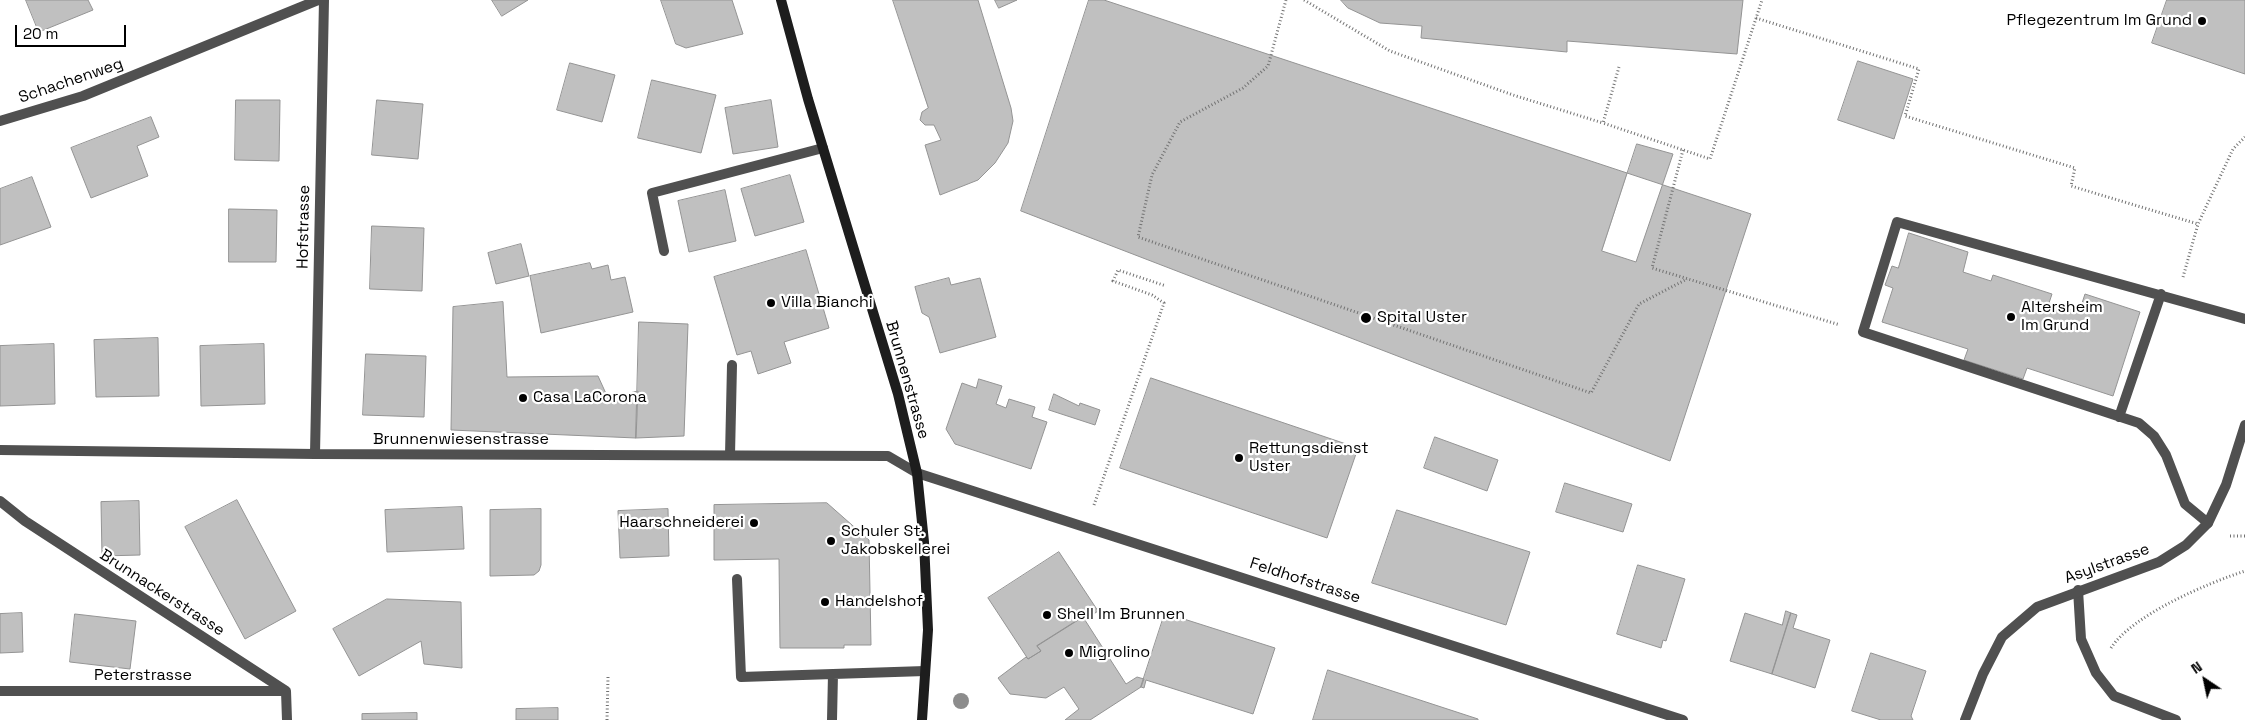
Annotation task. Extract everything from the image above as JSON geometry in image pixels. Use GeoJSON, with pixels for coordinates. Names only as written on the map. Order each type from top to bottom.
{"type":"FeatureCollection","features":[{"type":"Feature","properties":{"kind":"main road","name":"Brunnenstrasse"},"geometry":{"type":"LineString","coordinates":[[781,0],[823,148],[898,394],[917,473],[928,630],[922,720]]}},
{"type":"Feature","properties":{"kind":"street","name":"Schachenweg"},"geometry":{"type":"LineString","coordinates":[[0,121],[83,96],[318,0]]}},
{"type":"Feature","properties":{"kind":"street","name":"Hofstrasse"},"geometry":{"type":"LineString","coordinates":[[315,454],[324,0]]}},
{"type":"Feature","properties":{"kind":"street"},"geometry":{"type":"LineString","coordinates":[[664,251],[652,193],[823,148]]}},
{"type":"Feature","properties":{"kind":"street"},"geometry":{"type":"LineString","coordinates":[[2208,523],[2186,504],[2166,455],[2154,436],[2139,424],[1863,332],[1897,222],[2161,294],[2245,319]]}},
{"type":"Feature","properties":{"kind":"street"},"geometry":{"type":"LineString","coordinates":[[2119,417],[2161,294]]}},
{"type":"Feature","properties":{"kind":"street"},"geometry":{"type":"LineString","coordinates":[[730,455],[732,365]]}},
{"type":"Feature","properties":{"kind":"street","name":"Asylstrasse"},"geometry":{"type":"LineString","coordinates":[[1965,720],[1983,674],[2002,637],[2037,607],[2078,590],[2159,562],[2186,545],[2208,523],[2226,485],[2245,425]]}},
{"type":"Feature","properties":{"kind":"street","name":"Brunnenwiesenstrasse"},"geometry":{"type":"LineString","coordinates":[[0,450],[315,454],[888,456],[917,473]]}},
{"type":"Feature","properties":{"kind":"street","name":"Feldhofstrasse"},"geometry":{"type":"LineString","coordinates":[[917,473],[1683,720]]}},
{"type":"Feature","properties":{"kind":"street","name":"Brunnackerstrasse"},"geometry":{"type":"LineString","coordinates":[[0,501],[25,521],[286,691]]}},
{"type":"Feature","properties":{"kind":"street"},"geometry":{"type":"LineString","coordinates":[[737,579],[741,677],[925,671]]}},
{"type":"Feature","properties":{"kind":"street"},"geometry":{"type":"LineString","coordinates":[[2078,590],[2081,639],[2096,673],[2114,696],[2176,720]]}},
{"type":"Feature","properties":{"kind":"street"},"geometry":{"type":"LineString","coordinates":[[832,720],[833,674]]}},
{"type":"Feature","properties":{"kind":"street","name":"Peterstrasse"},"geometry":{"type":"LineString","coordinates":[[0,691],[286,691]]}},
{"type":"Feature","properties":{"kind":"street"},"geometry":{"type":"LineString","coordinates":[[286,691],[286,720]]}},
{"type":"Feature","properties":{"kind":"path"},"geometry":{"type":"LineString","coordinates":[[1286,0],[1268,66],[1243,88],[1180,122],[1152,175],[1138,237],[1591,393],[1638,304],[1688,279]]}},
{"type":"Feature","properties":{"kind":"path"},"geometry":{"type":"LineString","coordinates":[[1304,0],[1390,52],[1513,95],[1710,159],[1762,0]]}},
{"type":"Feature","properties":{"kind":"path"},"geometry":{"type":"LineString","coordinates":[[1756,18],[1918,69],[1904,116],[2076,168],[2071,186],[2198,224]]}},
{"type":"Feature","properties":{"kind":"path"},"geometry":{"type":"LineString","coordinates":[[1603,123],[1619,67]]}},
{"type":"Feature","properties":{"kind":"path"},"geometry":{"type":"LineString","coordinates":[[2177,299],[2198,224],[2234,149],[2245,137]]}},
{"type":"Feature","properties":{"kind":"path"},"geometry":{"type":"LineString","coordinates":[[1683,150],[1652,268],[1863,332]]}},
{"type":"Feature","properties":{"kind":"path"},"geometry":{"type":"LineString","coordinates":[[1086,527],[1164,303],[1152,295],[1113,281],[1118,270],[1166,286]]}},
{"type":"Feature","properties":{"kind":"path"},"geometry":{"type":"LineString","coordinates":[[2096,673],[2118,637],[2158,608],[2245,571]]}},
{"type":"Feature","properties":{"kind":"path"},"geometry":{"type":"LineString","coordinates":[[607,720],[608,677]]}},
{"type":"Feature","properties":{"kind":"building"},"geometry":{"type":"Polygon","coordinates":[[[26,0],[88,0],[93,10],[39,32],[26,0]]]}},
{"type":"Feature","properties":{"kind":"building"},"geometry":{"type":"Polygon","coordinates":[[[492,0],[528,0],[502,16],[492,0]]]}},
{"type":"Feature","properties":{"kind":"building"},"geometry":{"type":"Polygon","coordinates":[[[661,0],[732,0],[743,34],[686,48],[676,44],[661,0]]]}},
{"type":"Feature","properties":{"kind":"building"},"geometry":{"type":"Polygon","coordinates":[[[893,0],[978,0],[1011,108],[1013,121],[1008,143],[995,163],[978,180],[940,195],[925,145],[941,140],[934,125],[925,125],[920,120],[922,112],[928,108],[893,0]]]}},
{"type":"Feature","properties":{"kind":"building"},"geometry":{"type":"Polygon","coordinates":[[[995,0],[1017,0],[999,8],[995,0]]]}},
{"type":"Feature","properties":{"kind":"building"},"geometry":{"type":"Polygon","coordinates":[[[1089,0],[1104,0],[1751,214],[1670,461],[1021,211],[1089,0]]]}},
{"type":"Feature","properties":{"kind":"building"},"geometry":{"type":"Polygon","coordinates":[[[1341,0],[1743,0],[1737,54],[1567,41],[1567,52],[1421,38],[1422,26],[1380,23],[1348,8],[1341,0]]]}},
{"type":"Feature","properties":{"kind":"building","name":"Pflegezentrum Im Grund"},"geometry":{"type":"Polygon","coordinates":[[[2167,0],[2245,0],[2245,74],[2152,43],[2167,0]]]}},
{"type":"Feature","properties":{"kind":"building"},"geometry":{"type":"Polygon","coordinates":[[[1858,61],[1913,79],[1894,139],[1838,120],[1858,61]]]}},
{"type":"Feature","properties":{"kind":"building"},"geometry":{"type":"Polygon","coordinates":[[[570,63],[615,75],[602,122],[557,110],[570,63]]]}},
{"type":"Feature","properties":{"kind":"building"},"geometry":{"type":"Polygon","coordinates":[[[652,80],[716,95],[701,153],[638,138],[652,80]]]}},
{"type":"Feature","properties":{"kind":"building"},"geometry":{"type":"Polygon","coordinates":[[[236,100],[280,100],[279,161],[235,160],[236,100]]]}},
{"type":"Feature","properties":{"kind":"building"},"geometry":{"type":"Polygon","coordinates":[[[377,100],[423,104],[418,159],[372,155],[377,100]]]}},
{"type":"Feature","properties":{"kind":"building"},"geometry":{"type":"Polygon","coordinates":[[[771,100],[778,147],[733,154],[725,108],[771,100]]]}},
{"type":"Feature","properties":{"kind":"building"},"geometry":{"type":"Polygon","coordinates":[[[151,117],[159,137],[137,146],[148,176],[91,198],[71,148],[151,117]]]}},
{"type":"Feature","properties":{"kind":"building"},"geometry":{"type":"Polygon","coordinates":[[[1637,144],[1673,154],[1636,262],[1602,251],[1637,144]]]}},
{"type":"Feature","properties":{"kind":"building"},"geometry":{"type":"Polygon","coordinates":[[[790,175],[804,222],[755,236],[741,189],[790,175]]]}},
{"type":"Feature","properties":{"kind":"building"},"geometry":{"type":"Polygon","coordinates":[[[32,177],[51,227],[0,245],[0,189],[32,177]]]}},
{"type":"Feature","properties":{"kind":"building"},"geometry":{"type":"Polygon","coordinates":[[[725,190],[736,241],[689,252],[678,201],[725,190]]]}},
{"type":"Feature","properties":{"kind":"building"},"geometry":{"type":"Polygon","coordinates":[[[229,209],[277,210],[276,262],[229,262],[229,209]]]}},
{"type":"Feature","properties":{"kind":"building"},"geometry":{"type":"Polygon","coordinates":[[[372,226],[424,228],[422,291],[370,289],[372,226]]]}},
{"type":"Feature","properties":{"kind":"building","name":"Altersheim Im Grund"},"geometry":{"type":"Polygon","coordinates":[[[1909,233],[1968,252],[1963,272],[1991,281],[1993,275],[2052,294],[2049,303],[2079,312],[2085,294],[2140,312],[2113,396],[2027,368],[2023,379],[1964,360],[1968,349],[1882,322],[1893,288],[1885,285],[1892,266],[1898,268],[1909,233]]]}},
{"type":"Feature","properties":{"kind":"building"},"geometry":{"type":"Polygon","coordinates":[[[521,244],[529,276],[496,284],[488,253],[521,244]]]}},
{"type":"Feature","properties":{"kind":"building","name":"Villa Bianchi"},"geometry":{"type":"Polygon","coordinates":[[[806,250],[829,328],[784,342],[791,363],[758,374],[751,351],[737,355],[714,277],[806,250]]]}},
{"type":"Feature","properties":{"kind":"building"},"geometry":{"type":"Polygon","coordinates":[[[590,263],[592,269],[608,265],[611,280],[625,277],[633,312],[541,333],[530,276],[590,263]]]}},
{"type":"Feature","properties":{"kind":"building"},"geometry":{"type":"Polygon","coordinates":[[[949,278],[951,285],[980,278],[996,337],[940,353],[929,317],[922,313],[915,287],[949,278]]]}},
{"type":"Feature","properties":{"kind":"building"},"geometry":{"type":"Polygon","coordinates":[[[503,302],[507,377],[598,376],[608,398],[638,391],[636,438],[451,430],[453,307],[503,302]]]}},
{"type":"Feature","properties":{"kind":"building"},"geometry":{"type":"Polygon","coordinates":[[[639,322],[688,324],[684,436],[636,438],[639,322]]]}},
{"type":"Feature","properties":{"kind":"building"},"geometry":{"type":"Polygon","coordinates":[[[158,338],[159,396],[96,397],[94,340],[158,338]]]}},
{"type":"Feature","properties":{"kind":"building"},"geometry":{"type":"Polygon","coordinates":[[[54,344],[55,404],[0,406],[0,346],[54,344]]]}},
{"type":"Feature","properties":{"kind":"building"},"geometry":{"type":"Polygon","coordinates":[[[264,344],[265,404],[201,406],[200,346],[264,344]]]}},
{"type":"Feature","properties":{"kind":"building"},"geometry":{"type":"Polygon","coordinates":[[[366,354],[426,356],[424,417],[363,415],[366,354]]]}},
{"type":"Feature","properties":{"kind":"building","name":"Rettungsdienst Uster"},"geometry":{"type":"Polygon","coordinates":[[[1151,378],[1358,448],[1327,538],[1120,468],[1151,378]]]}},
{"type":"Feature","properties":{"kind":"building"},"geometry":{"type":"Polygon","coordinates":[[[979,379],[1002,386],[996,404],[1006,408],[1009,399],[1035,407],[1032,417],[1047,422],[1031,469],[955,444],[946,429],[962,383],[976,388],[979,379]]]}},
{"type":"Feature","properties":{"kind":"building"},"geometry":{"type":"Polygon","coordinates":[[[1054,394],[1079,406],[1080,403],[1100,410],[1095,425],[1049,410],[1054,394]]]}},
{"type":"Feature","properties":{"kind":"building"},"geometry":{"type":"Polygon","coordinates":[[[1435,437],[1498,460],[1487,491],[1424,468],[1435,437]]]}},
{"type":"Feature","properties":{"kind":"building"},"geometry":{"type":"Polygon","coordinates":[[[1565,483],[1632,504],[1623,532],[1556,512],[1565,483]]]}},
{"type":"Feature","properties":{"kind":"building"},"geometry":{"type":"Polygon","coordinates":[[[237,500],[296,611],[245,639],[185,527],[237,500]]]}},
{"type":"Feature","properties":{"kind":"building"},"geometry":{"type":"Polygon","coordinates":[[[139,501],[140,555],[102,556],[101,502],[139,501]]]}},
{"type":"Feature","properties":{"kind":"building","name":"Handelshof"},"geometry":{"type":"Polygon","coordinates":[[[827,503],[869,540],[871,645],[844,645],[844,648],[780,648],[779,559],[714,560],[714,505],[827,503]]]}},
{"type":"Feature","properties":{"kind":"building"},"geometry":{"type":"Polygon","coordinates":[[[462,507],[464,549],[387,552],[385,510],[462,507]]]}},
{"type":"Feature","properties":{"kind":"building"},"geometry":{"type":"Polygon","coordinates":[[[541,509],[541,565],[539,571],[534,575],[490,576],[490,510],[541,509]]]}},
{"type":"Feature","properties":{"kind":"building"},"geometry":{"type":"Polygon","coordinates":[[[668,509],[669,556],[620,558],[618,511],[668,509]]]}},
{"type":"Feature","properties":{"kind":"building"},"geometry":{"type":"Polygon","coordinates":[[[1397,510],[1530,552],[1506,625],[1372,583],[1397,510]]]}},
{"type":"Feature","properties":{"kind":"building"},"geometry":{"type":"Polygon","coordinates":[[[1059,552],[1098,611],[1085,620],[1083,617],[1037,646],[1041,651],[1028,659],[988,598],[1059,552]]]}},
{"type":"Feature","properties":{"kind":"building"},"geometry":{"type":"Polygon","coordinates":[[[1638,565],[1685,579],[1666,641],[1663,640],[1661,648],[1617,634],[1638,565]]]}},
{"type":"Feature","properties":{"kind":"building"},"geometry":{"type":"Polygon","coordinates":[[[387,599],[461,602],[462,668],[424,664],[421,641],[359,676],[333,629],[387,599]]]}},
{"type":"Feature","properties":{"kind":"building"},"geometry":{"type":"Polygon","coordinates":[[[1786,611],[1791,613],[1772,674],[1730,661],[1745,613],[1782,625],[1786,611]]]}},
{"type":"Feature","properties":{"kind":"building"},"geometry":{"type":"Polygon","coordinates":[[[22,613],[23,652],[0,653],[0,614],[22,613]]]}},
{"type":"Feature","properties":{"kind":"building"},"geometry":{"type":"Polygon","coordinates":[[[1165,613],[1275,648],[1253,714],[1146,680],[1144,688],[1141,687],[1165,613]]]}},
{"type":"Feature","properties":{"kind":"building"},"geometry":{"type":"Polygon","coordinates":[[[1791,613],[1797,615],[1793,628],[1830,640],[1815,688],[1772,674],[1791,613]]]}},
{"type":"Feature","properties":{"kind":"building"},"geometry":{"type":"Polygon","coordinates":[[[75,614],[136,621],[130,669],[70,662],[75,614]]]}},
{"type":"Feature","properties":{"kind":"building"},"geometry":{"type":"Polygon","coordinates":[[[1083,617],[1126,684],[1137,677],[1144,679],[1141,687],[1090,720],[1065,720],[1079,709],[1064,687],[1046,698],[1010,694],[998,678],[1026,657],[1028,659],[1041,651],[1037,646],[1083,617]]]}},
{"type":"Feature","properties":{"kind":"building"},"geometry":{"type":"Polygon","coordinates":[[[1871,653],[1926,671],[1911,716],[1913,720],[1881,720],[1852,711],[1871,653]]]}},
{"type":"Feature","properties":{"kind":"building"},"geometry":{"type":"Polygon","coordinates":[[[1328,670],[1478,719],[1478,720],[1313,720],[1328,670]]]}},
{"type":"Feature","properties":{"kind":"building"},"geometry":{"type":"Polygon","coordinates":[[[558,708],[558,720],[516,720],[516,709],[558,708]]]}},
{"type":"Feature","properties":{"kind":"building"},"geometry":{"type":"Polygon","coordinates":[[[417,713],[417,720],[362,720],[362,714],[417,713]]]}},
{"type":"Feature","properties":{"kind":"place","name":"Pflegezentrum Im Grund"},"geometry":{"type":"Point","coordinates":[2202,21]}},
{"type":"Feature","properties":{"kind":"place","name":"Villa Bianchi"},"geometry":{"type":"Point","coordinates":[771,303]}},
{"type":"Feature","properties":{"kind":"place","name":"Altersheim Im Grund"},"geometry":{"type":"Point","coordinates":[2011,317]}},
{"type":"Feature","properties":{"kind":"place","name":"Spital Uster"},"geometry":{"type":"Point","coordinates":[1366,318]}},
{"type":"Feature","properties":{"kind":"place","name":"Casa LaCorona"},"geometry":{"type":"Point","coordinates":[523,398]}},
{"type":"Feature","properties":{"kind":"place","name":"Rettungsdienst Uster"},"geometry":{"type":"Point","coordinates":[1239,458]}},
{"type":"Feature","properties":{"kind":"place","name":"Haarschneiderei"},"geometry":{"type":"Point","coordinates":[754,523]}},
{"type":"Feature","properties":{"kind":"place","name":"Schuler St. Jakobskellerei"},"geometry":{"type":"Point","coordinates":[831,541]}},
{"type":"Feature","properties":{"kind":"place","name":"Handelshof"},"geometry":{"type":"Point","coordinates":[825,602]}},
{"type":"Feature","properties":{"kind":"place","name":"Shell Im Brunnen"},"geometry":{"type":"Point","coordinates":[1047,615]}},
{"type":"Feature","properties":{"kind":"place","name":"Migrolino"},"geometry":{"type":"Point","coordinates":[1069,653]}}]}
